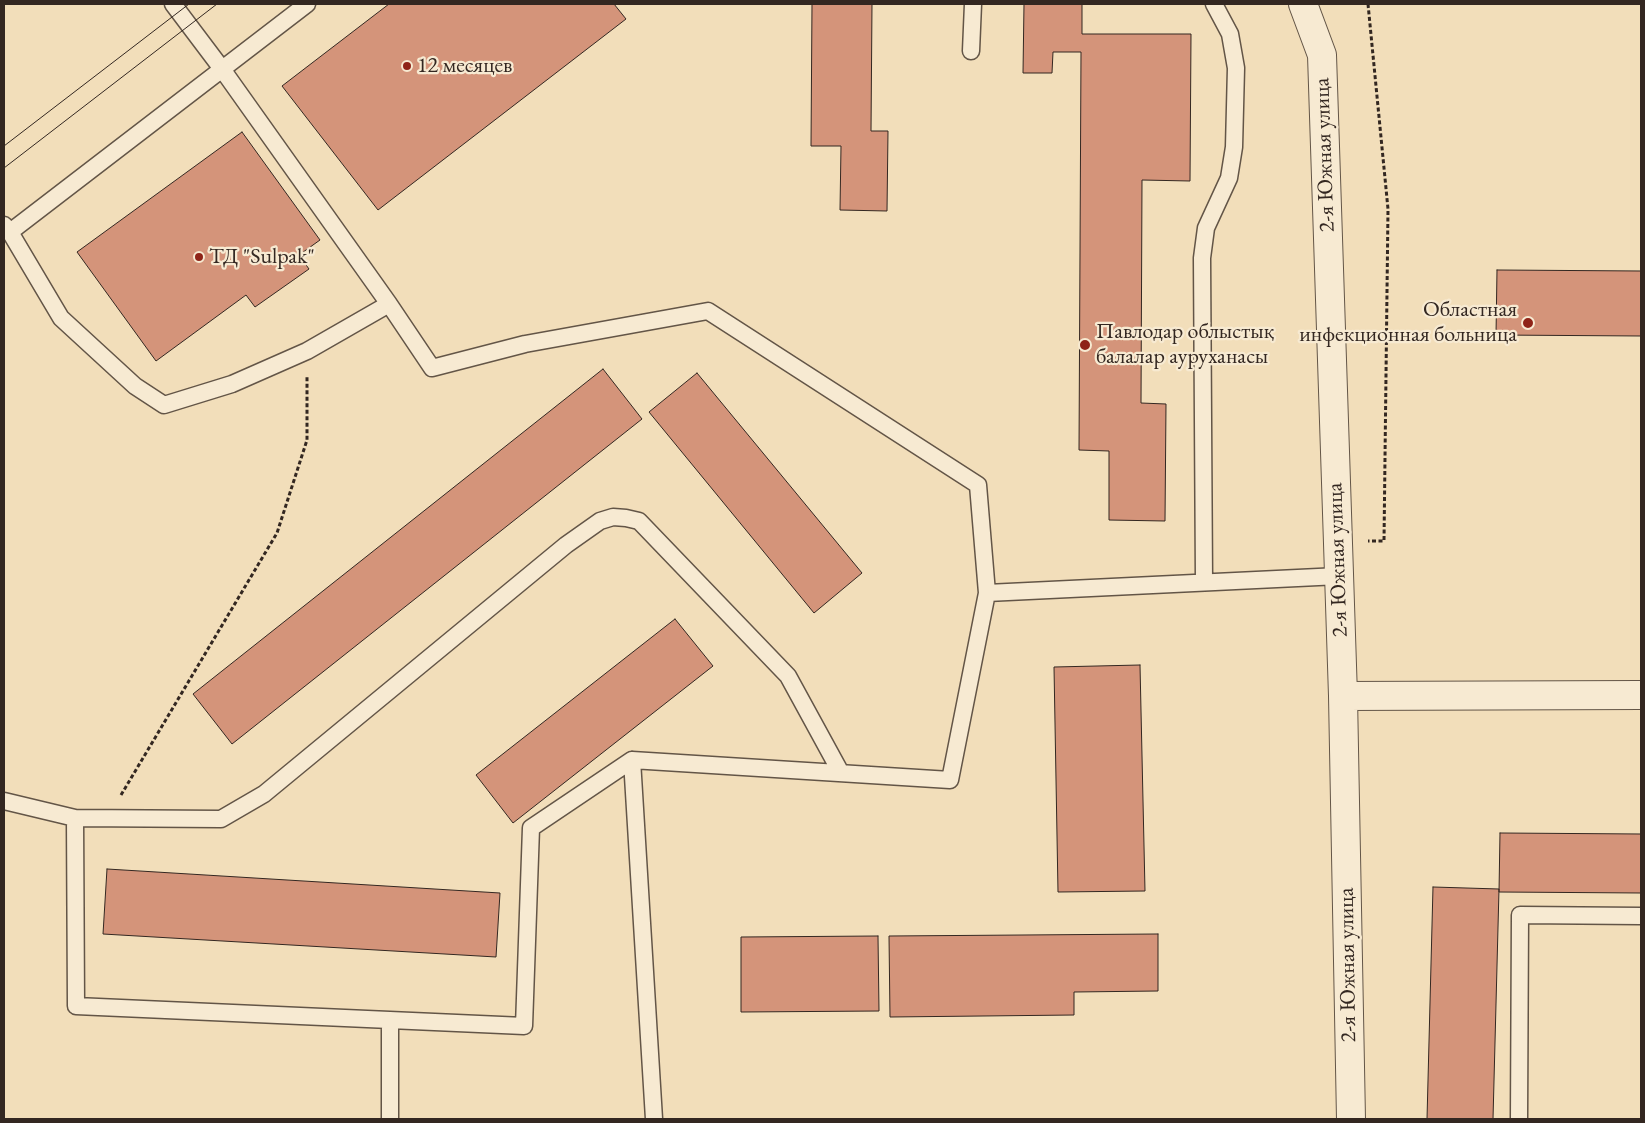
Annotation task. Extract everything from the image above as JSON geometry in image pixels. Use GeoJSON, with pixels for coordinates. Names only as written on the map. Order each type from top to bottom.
{"type":"FeatureCollection","features":[{"type":"Feature","properties":{"kind":"street","name":"2-я Южная улица"},"geometry":{"type":"LineString","coordinates":[[1303,4],[1322,55],[1343,696],[1351,1119]]}},
{"type":"Feature","properties":{"kind":"street"},"geometry":{"type":"LineString","coordinates":[[1343,696],[1641,694]]}},
{"type":"Feature","properties":{"kind":"lane"},"geometry":{"type":"LineString","coordinates":[[75,818],[76,1006],[524,1026],[531,828],[632,760],[950,780],[987,592],[978,485],[708,311],[526,344],[432,368],[389,304],[222,69],[173,4]]}},
{"type":"Feature","properties":{"kind":"lane"},"geometry":{"type":"LineString","coordinates":[[307,4],[7,228],[61,318],[135,386],[164,405],[232,384],[307,351],[389,304]]}},
{"type":"Feature","properties":{"kind":"lane"},"geometry":{"type":"LineString","coordinates":[[971,51],[973,4]]}},
{"type":"Feature","properties":{"kind":"lane"},"geometry":{"type":"LineString","coordinates":[[1204,582],[1202,258],[1206,228],[1229,178],[1234,147],[1236,68],[1230,34],[1214,4]]}},
{"type":"Feature","properties":{"kind":"lane"},"geometry":{"type":"LineString","coordinates":[[4,801],[75,818],[221,819],[264,794],[566,545],[600,520],[613,517],[639,521],[788,676],[841,773]]}},
{"type":"Feature","properties":{"kind":"lane"},"geometry":{"type":"LineString","coordinates":[[987,592],[1339,576]]}},
{"type":"Feature","properties":{"kind":"lane"},"geometry":{"type":"LineString","coordinates":[[632,760],[654,1119]]}},
{"type":"Feature","properties":{"kind":"lane"},"geometry":{"type":"LineString","coordinates":[[1519,1119],[1520,915],[1641,916]]}},
{"type":"Feature","properties":{"kind":"lane"},"geometry":{"type":"LineString","coordinates":[[390,1020],[390,1119]]}},
{"type":"Feature","properties":{"kind":"path"},"geometry":{"type":"LineString","coordinates":[[1337,542],[1384,541],[1388,209],[1368,4]]}},
{"type":"Feature","properties":{"kind":"path"},"geometry":{"type":"LineString","coordinates":[[107,819],[277,532],[307,440],[307,351]]}},
{"type":"Feature","properties":{"kind":"building"},"geometry":{"type":"Polygon","coordinates":[[[389,4],[614,4],[626,19],[378,210],[282,86],[389,4]]]}},
{"type":"Feature","properties":{"kind":"building"},"geometry":{"type":"Polygon","coordinates":[[[812,4],[872,4],[871,131],[888,131],[887,211],[840,210],[841,146],[811,146],[812,4]]]}},
{"type":"Feature","properties":{"kind":"building"},"geometry":{"type":"Polygon","coordinates":[[[1024,4],[1082,4],[1082,34],[1191,34],[1190,181],[1142,180],[1141,403],[1166,404],[1165,521],[1109,520],[1109,451],[1079,450],[1081,52],[1053,52],[1052,73],[1023,73],[1024,4]]]}},
{"type":"Feature","properties":{"kind":"building"},"geometry":{"type":"Polygon","coordinates":[[[242,132],[320,240],[299,255],[309,269],[255,307],[246,295],[156,361],[77,252],[242,132]]]}},
{"type":"Feature","properties":{"kind":"building"},"geometry":{"type":"Polygon","coordinates":[[[1497,270],[1641,271],[1641,336],[1496,335],[1497,270]]]}},
{"type":"Feature","properties":{"kind":"building"},"geometry":{"type":"Polygon","coordinates":[[[603,369],[642,419],[232,744],[193,694],[603,369]]]}},
{"type":"Feature","properties":{"kind":"building"},"geometry":{"type":"Polygon","coordinates":[[[697,373],[862,573],[814,613],[649,412],[697,373]]]}},
{"type":"Feature","properties":{"kind":"building"},"geometry":{"type":"Polygon","coordinates":[[[675,619],[713,666],[513,823],[476,775],[675,619]]]}},
{"type":"Feature","properties":{"kind":"building"},"geometry":{"type":"Polygon","coordinates":[[[1140,665],[1145,891],[1058,892],[1054,667],[1140,665]]]}},
{"type":"Feature","properties":{"kind":"building"},"geometry":{"type":"Polygon","coordinates":[[[1500,833],[1641,834],[1641,893],[1499,892],[1500,833]]]}},
{"type":"Feature","properties":{"kind":"building"},"geometry":{"type":"Polygon","coordinates":[[[107,869],[500,893],[496,957],[103,934],[107,869]]]}},
{"type":"Feature","properties":{"kind":"building"},"geometry":{"type":"Polygon","coordinates":[[[1433,887],[1499,889],[1493,1119],[1427,1119],[1433,887]]]}},
{"type":"Feature","properties":{"kind":"building"},"geometry":{"type":"Polygon","coordinates":[[[1158,934],[1158,991],[1074,992],[1074,1015],[890,1017],[889,936],[1158,934]]]}},
{"type":"Feature","properties":{"kind":"building"},"geometry":{"type":"Polygon","coordinates":[[[878,936],[879,1011],[741,1012],[741,937],[878,936]]]}},
{"type":"Feature","properties":{"kind":"tram line"},"geometry":{"type":"LineString","coordinates":[[4,146],[189,4]]}},
{"type":"Feature","properties":{"kind":"tram line"},"geometry":{"type":"LineString","coordinates":[[4,168],[217,4]]}},
{"type":"Feature","properties":{"kind":"place","name":"12 месяцев"},"geometry":{"type":"Point","coordinates":[407,66]}},
{"type":"Feature","properties":{"kind":"place","name":"ТД \"Sulpak\""},"geometry":{"type":"Point","coordinates":[199,257]}},
{"type":"Feature","properties":{"kind":"place","name":"Областная инфекционная больница"},"geometry":{"type":"Point","coordinates":[1528,323]}},
{"type":"Feature","properties":{"kind":"place","name":"Павлодар облыстық балалар ауруханасы"},"geometry":{"type":"Point","coordinates":[1085,345]}}]}
